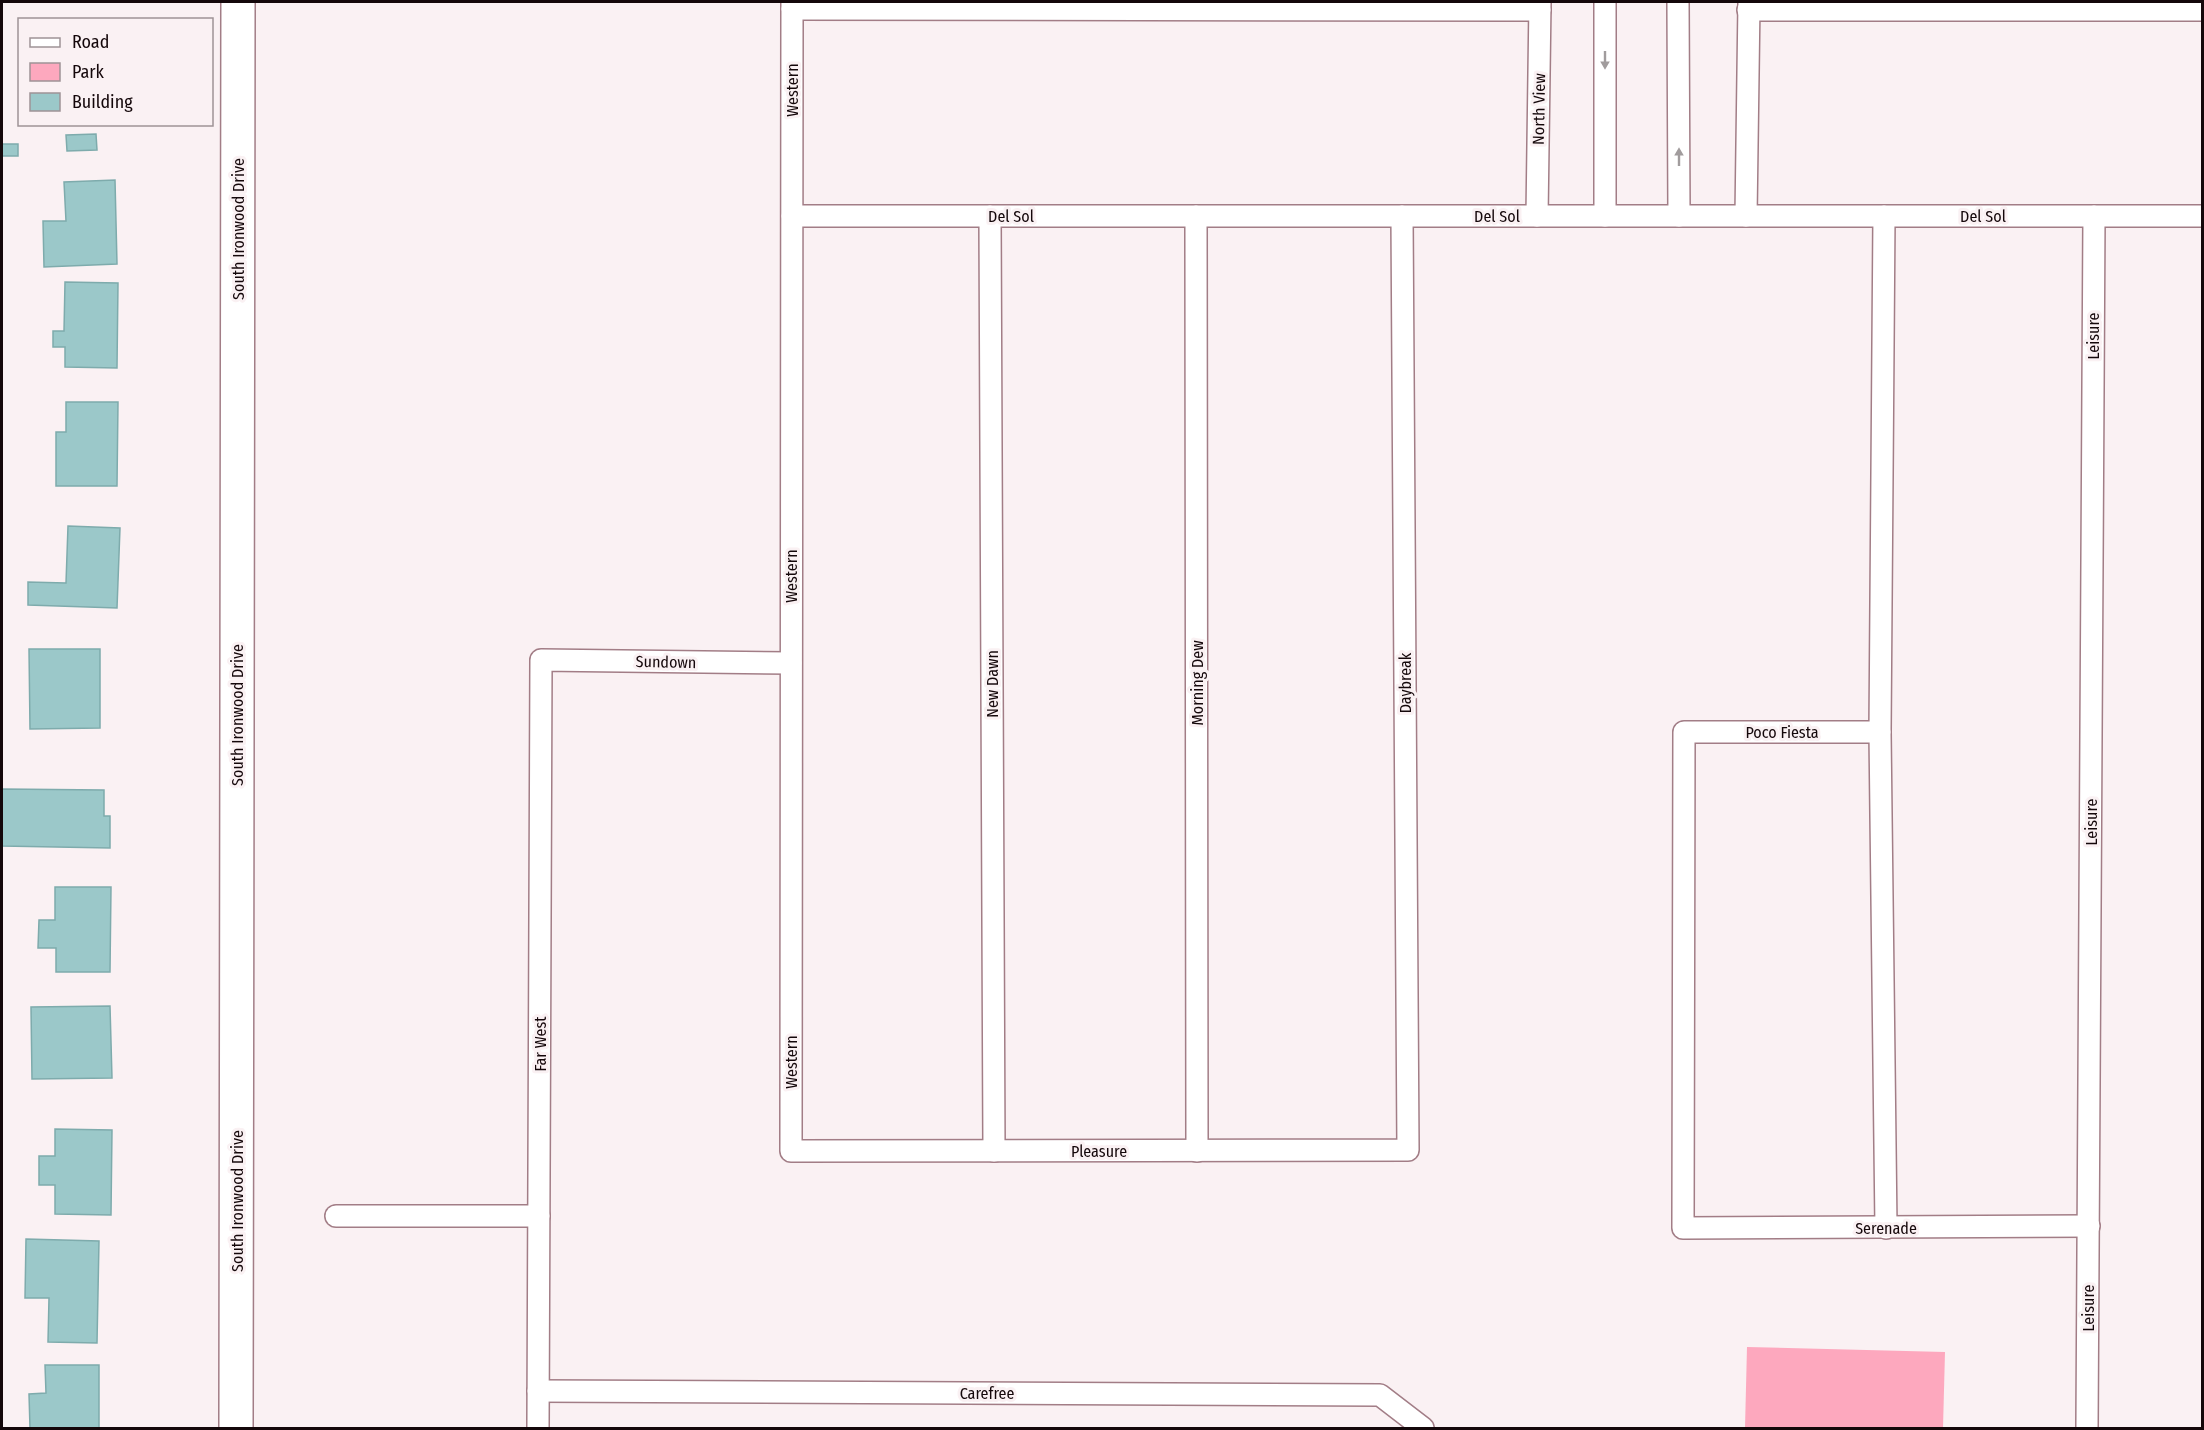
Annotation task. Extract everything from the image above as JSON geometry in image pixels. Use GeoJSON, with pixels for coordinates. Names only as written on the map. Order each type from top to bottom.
{"type":"FeatureCollection","features":[{"type":"Feature","properties":{"kind":"main road","name":"South Ironwood Drive"},"geometry":{"type":"LineString","coordinates":[[236,1428],[238,2]]}},
{"type":"Feature","properties":{"kind":"lane"},"geometry":{"type":"LineString","coordinates":[[1605,2],[1605,216]]}},
{"type":"Feature","properties":{"kind":"lane"},"geometry":{"type":"LineString","coordinates":[[1678,2],[1679,216]]}},
{"type":"Feature","properties":{"kind":"lane"},"geometry":{"type":"LineString","coordinates":[[792,5],[1540,6]]}},
{"type":"Feature","properties":{"kind":"lane","name":"Western"},"geometry":{"type":"LineString","coordinates":[[791,1151],[792,5]]}},
{"type":"Feature","properties":{"kind":"lane","name":"North View"},"geometry":{"type":"LineString","coordinates":[[1538,216],[1540,6]]}},
{"type":"Feature","properties":{"kind":"lane"},"geometry":{"type":"LineString","coordinates":[[1746,216],[1748,6],[2202,10]]}},
{"type":"Feature","properties":{"kind":"lane","name":"Del Sol"},"geometry":{"type":"LineString","coordinates":[[792,216],[2202,216]]}},
{"type":"Feature","properties":{"kind":"lane","name":"New Dawn"},"geometry":{"type":"LineString","coordinates":[[990,216],[994,1151]]}},
{"type":"Feature","properties":{"kind":"lane","name":"Morning Dew"},"geometry":{"type":"LineString","coordinates":[[1196,216],[1197,1151]]}},
{"type":"Feature","properties":{"kind":"lane","name":"Daybreak"},"geometry":{"type":"LineString","coordinates":[[1402,216],[1408,1150]]}},
{"type":"Feature","properties":{"kind":"lane"},"geometry":{"type":"LineString","coordinates":[[1884,216],[1880,732],[1886,1228]]}},
{"type":"Feature","properties":{"kind":"lane","name":"Leisure"},"geometry":{"type":"LineString","coordinates":[[2087,1428],[2094,216]]}},
{"type":"Feature","properties":{"kind":"lane","name":"Sundown"},"geometry":{"type":"LineString","coordinates":[[541,660],[791,663]]}},
{"type":"Feature","properties":{"kind":"lane","name":"Far West"},"geometry":{"type":"LineString","coordinates":[[538,1428],[541,660]]}},
{"type":"Feature","properties":{"kind":"lane","name":"Poco Fiesta"},"geometry":{"type":"LineString","coordinates":[[1683,1227],[1684,732],[1880,732]]}},
{"type":"Feature","properties":{"kind":"lane","name":"Pleasure"},"geometry":{"type":"LineString","coordinates":[[791,1151],[1408,1150]]}},
{"type":"Feature","properties":{"kind":"lane"},"geometry":{"type":"LineString","coordinates":[[336,1216],[539,1216]]}},
{"type":"Feature","properties":{"kind":"lane","name":"Serenade"},"geometry":{"type":"LineString","coordinates":[[1683,1227],[2089,1226]]}},
{"type":"Feature","properties":{"kind":"lane","name":"Carefree"},"geometry":{"type":"LineString","coordinates":[[538,1391],[1380,1395],[1424,1428]]}},
{"type":"Feature","properties":{"kind":"green space"},"geometry":{"type":"Polygon","coordinates":[[[1747,1347],[1945,1352],[1943,1428],[1745,1428],[1747,1347]]]}},
{"type":"Feature","properties":{"kind":"building"},"geometry":{"type":"Polygon","coordinates":[[[96,134],[97,150],[67,151],[66,135],[96,134]]]}},
{"type":"Feature","properties":{"kind":"building"},"geometry":{"type":"Polygon","coordinates":[[[2,144],[18,144],[18,156],[2,156],[2,144]]]}},
{"type":"Feature","properties":{"kind":"building"},"geometry":{"type":"Polygon","coordinates":[[[115,180],[117,264],[44,267],[43,221],[66,221],[64,182],[115,180]]]}},
{"type":"Feature","properties":{"kind":"building"},"geometry":{"type":"Polygon","coordinates":[[[65,282],[118,283],[117,368],[65,367],[65,347],[53,347],[53,331],[64,331],[65,282]]]}},
{"type":"Feature","properties":{"kind":"building"},"geometry":{"type":"Polygon","coordinates":[[[66,402],[118,402],[117,486],[56,486],[56,432],[66,432],[66,402]]]}},
{"type":"Feature","properties":{"kind":"building"},"geometry":{"type":"Polygon","coordinates":[[[68,526],[120,528],[117,608],[28,605],[28,582],[66,583],[68,526]]]}},
{"type":"Feature","properties":{"kind":"building"},"geometry":{"type":"Polygon","coordinates":[[[29,649],[100,649],[100,728],[30,729],[29,649]]]}},
{"type":"Feature","properties":{"kind":"building"},"geometry":{"type":"Polygon","coordinates":[[[2,789],[104,790],[104,816],[110,816],[110,848],[2,846],[2,789]]]}},
{"type":"Feature","properties":{"kind":"building"},"geometry":{"type":"Polygon","coordinates":[[[55,887],[111,887],[110,972],[56,972],[56,948],[38,948],[39,920],[55,920],[55,887]]]}},
{"type":"Feature","properties":{"kind":"building"},"geometry":{"type":"Polygon","coordinates":[[[110,1006],[112,1078],[32,1079],[31,1007],[110,1006]]]}},
{"type":"Feature","properties":{"kind":"building"},"geometry":{"type":"Polygon","coordinates":[[[55,1129],[112,1130],[111,1215],[55,1214],[55,1185],[39,1185],[39,1156],[55,1156],[55,1129]]]}},
{"type":"Feature","properties":{"kind":"building"},"geometry":{"type":"Polygon","coordinates":[[[26,1239],[99,1241],[97,1343],[48,1342],[49,1298],[25,1298],[26,1239]]]}},
{"type":"Feature","properties":{"kind":"building"},"geometry":{"type":"Polygon","coordinates":[[[45,1365],[99,1365],[99,1428],[30,1428],[29,1394],[46,1393],[45,1365]]]}}]}
